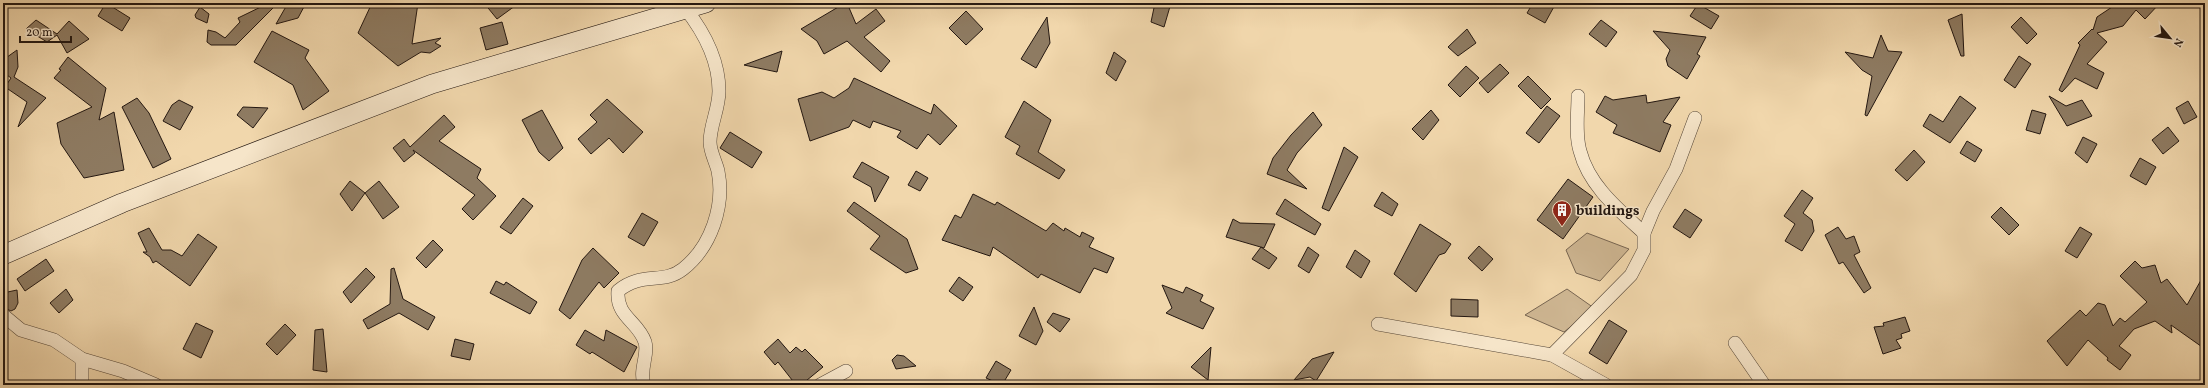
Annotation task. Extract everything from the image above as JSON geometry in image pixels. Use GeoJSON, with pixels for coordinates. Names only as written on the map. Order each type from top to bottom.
{"type":"FeatureCollection","features":[{"type":"Feature","properties":{"kind":"main road"},"geometry":{"type":"LineString","coordinates":[[3,255],[122,203],[432,84],[706,3]]}},
{"type":"Feature","properties":{"kind":"street"},"geometry":{"type":"LineString","coordinates":[[644,385],[642,368],[645,343],[640,331],[620,309],[618,291],[628,283],[650,277],[665,278],[682,270],[703,248],[717,216],[721,190],[718,170],[710,144],[711,128],[719,92],[716,70],[710,46],[686,8]]}},
{"type":"Feature","properties":{"kind":"street"},"geometry":{"type":"LineString","coordinates":[[1578,96],[1577,126],[1580,150],[1587,171],[1613,205],[1644,233]]}},
{"type":"Feature","properties":{"kind":"street"},"geometry":{"type":"LineString","coordinates":[[1552,355],[1632,275],[1644,250],[1644,233],[1653,211],[1676,169],[1696,118]]}},
{"type":"Feature","properties":{"kind":"street"},"geometry":{"type":"LineString","coordinates":[[3,315],[21,330],[54,340],[82,359],[123,371],[156,385]]}},
{"type":"Feature","properties":{"kind":"street"},"geometry":{"type":"LineString","coordinates":[[1378,324],[1552,355],[1606,385]]}},
{"type":"Feature","properties":{"kind":"street"},"geometry":{"type":"LineString","coordinates":[[1735,343],[1764,385]]}},
{"type":"Feature","properties":{"kind":"street"},"geometry":{"type":"LineString","coordinates":[[82,359],[82,385]]}},
{"type":"Feature","properties":{"kind":"street"},"geometry":{"type":"LineString","coordinates":[[820,385],[846,371]]}},
{"type":"Feature","properties":{"kind":"shaded area"},"geometry":{"type":"Polygon","coordinates":[[[1587,233],[1629,249],[1600,281],[1576,273],[1566,250],[1587,233]]]}},
{"type":"Feature","properties":{"kind":"shaded area"},"geometry":{"type":"Polygon","coordinates":[[[1567,289],[1594,308],[1564,332],[1525,315],[1567,289]]]}},
{"type":"Feature","properties":{"kind":"building"},"geometry":{"type":"Polygon","coordinates":[[[106,3],[130,18],[122,31],[98,16],[106,3]]]}},
{"type":"Feature","properties":{"kind":"building"},"geometry":{"type":"Polygon","coordinates":[[[269,3],[278,3],[236,45],[211,45],[207,42],[208,30],[216,32],[225,38],[240,22],[238,18],[269,3]]]}},
{"type":"Feature","properties":{"kind":"building"},"geometry":{"type":"Polygon","coordinates":[[[288,3],[306,3],[298,18],[276,24],[288,3]]]}},
{"type":"Feature","properties":{"kind":"building"},"geometry":{"type":"Polygon","coordinates":[[[372,3],[418,3],[412,44],[441,38],[435,43],[441,46],[430,53],[421,52],[398,66],[358,33],[372,3]]]}},
{"type":"Feature","properties":{"kind":"building"},"geometry":{"type":"Polygon","coordinates":[[[484,3],[519,3],[497,19],[484,3]]]}},
{"type":"Feature","properties":{"kind":"building"},"geometry":{"type":"Polygon","coordinates":[[[847,3],[856,24],[876,9],[885,21],[864,37],[890,61],[881,72],[847,41],[824,54],[817,41],[801,29],[847,3]]]}},
{"type":"Feature","properties":{"kind":"building"},"geometry":{"type":"Polygon","coordinates":[[[1155,3],[1171,3],[1164,27],[1151,22],[1155,3]]]}},
{"type":"Feature","properties":{"kind":"building"},"geometry":{"type":"Polygon","coordinates":[[[1533,3],[1556,3],[1545,23],[1527,13],[1533,3]]]}},
{"type":"Feature","properties":{"kind":"building"},"geometry":{"type":"Polygon","coordinates":[[[2118,3],[2160,3],[2145,19],[2136,10],[2123,26],[2097,33],[2107,42],[2087,64],[2104,73],[2097,89],[2075,78],[2062,92],[2059,90],[2080,45],[2078,43],[2092,29],[2093,30],[2097,17],[2118,3]]]}},
{"type":"Feature","properties":{"kind":"building"},"geometry":{"type":"Polygon","coordinates":[[[1698,4],[1719,16],[1711,29],[1690,16],[1698,4]]]}},
{"type":"Feature","properties":{"kind":"building"},"geometry":{"type":"Polygon","coordinates":[[[200,7],[209,14],[207,23],[196,18],[195,15],[200,7]]]}},
{"type":"Feature","properties":{"kind":"building"},"geometry":{"type":"Polygon","coordinates":[[[966,11],[983,29],[966,45],[949,28],[966,11]]]}},
{"type":"Feature","properties":{"kind":"building"},"geometry":{"type":"Polygon","coordinates":[[[1962,14],[1964,56],[1961,56],[1948,20],[1962,14]]]}},
{"type":"Feature","properties":{"kind":"building"},"geometry":{"type":"Polygon","coordinates":[[[1047,17],[1050,43],[1036,68],[1021,59],[1047,17]]]}},
{"type":"Feature","properties":{"kind":"building"},"geometry":{"type":"Polygon","coordinates":[[[2021,17],[2037,34],[2027,44],[2011,27],[2021,17]]]}},
{"type":"Feature","properties":{"kind":"building"},"geometry":{"type":"Polygon","coordinates":[[[36,20],[57,34],[69,21],[89,39],[67,53],[57,35],[47,42],[26,29],[36,20]]]}},
{"type":"Feature","properties":{"kind":"building"},"geometry":{"type":"Polygon","coordinates":[[[1601,20],[1617,32],[1606,47],[1589,34],[1601,20]]]}},
{"type":"Feature","properties":{"kind":"building"},"geometry":{"type":"Polygon","coordinates":[[[502,22],[508,44],[486,50],[480,28],[502,22]]]}},
{"type":"Feature","properties":{"kind":"building"},"geometry":{"type":"Polygon","coordinates":[[[1467,29],[1476,43],[1458,56],[1448,47],[1467,29]]]}},
{"type":"Feature","properties":{"kind":"building"},"geometry":{"type":"Polygon","coordinates":[[[272,31],[309,50],[305,58],[329,91],[303,110],[293,85],[254,62],[272,31]]]}},
{"type":"Feature","properties":{"kind":"building"},"geometry":{"type":"Polygon","coordinates":[[[1653,31],[1706,37],[1697,54],[1700,56],[1687,79],[1668,66],[1666,59],[1670,50],[1653,31]]]}},
{"type":"Feature","properties":{"kind":"building"},"geometry":{"type":"Polygon","coordinates":[[[1881,35],[1888,51],[1902,52],[1867,116],[1865,115],[1872,76],[1862,70],[1845,52],[1873,58],[1881,35]]]}},
{"type":"Feature","properties":{"kind":"building"},"geometry":{"type":"Polygon","coordinates":[[[17,50],[18,67],[14,77],[46,98],[18,127],[27,102],[5,87],[11,78],[3,72],[3,60],[17,50]]]}},
{"type":"Feature","properties":{"kind":"building"},"geometry":{"type":"Polygon","coordinates":[[[782,51],[777,72],[744,65],[782,51]]]}},
{"type":"Feature","properties":{"kind":"building"},"geometry":{"type":"Polygon","coordinates":[[[1114,52],[1126,61],[1116,81],[1106,73],[1114,52]]]}},
{"type":"Feature","properties":{"kind":"building"},"geometry":{"type":"Polygon","coordinates":[[[2019,56],[2031,64],[2015,88],[2004,80],[2019,56]]]}},
{"type":"Feature","properties":{"kind":"building"},"geometry":{"type":"Polygon","coordinates":[[[68,57],[106,88],[99,120],[114,112],[124,170],[84,178],[61,144],[57,123],[92,107],[54,78],[61,70],[59,69],[68,57]]]}},
{"type":"Feature","properties":{"kind":"building"},"geometry":{"type":"Polygon","coordinates":[[[1500,64],[1509,73],[1488,93],[1479,83],[1500,64]]]}},
{"type":"Feature","properties":{"kind":"building"},"geometry":{"type":"Polygon","coordinates":[[[1466,66],[1479,78],[1460,97],[1448,85],[1466,66]]]}},
{"type":"Feature","properties":{"kind":"building"},"geometry":{"type":"Polygon","coordinates":[[[1528,76],[1551,99],[1541,109],[1518,86],[1528,76]]]}},
{"type":"Feature","properties":{"kind":"building"},"geometry":{"type":"Polygon","coordinates":[[[854,78],[931,114],[934,104],[957,126],[940,145],[928,134],[917,149],[897,137],[901,131],[873,121],[870,128],[853,120],[849,127],[810,141],[798,99],[822,92],[834,98],[849,88],[854,78]]]}},
{"type":"Feature","properties":{"kind":"building"},"geometry":{"type":"Polygon","coordinates":[[[1646,95],[1647,103],[1680,97],[1663,122],[1671,125],[1660,152],[1613,133],[1617,125],[1596,112],[1605,96],[1613,100],[1646,95]]]}},
{"type":"Feature","properties":{"kind":"building"},"geometry":{"type":"Polygon","coordinates":[[[1960,96],[1976,108],[1950,143],[1923,126],[1930,114],[1943,122],[1960,96]]]}},
{"type":"Feature","properties":{"kind":"building"},"geometry":{"type":"Polygon","coordinates":[[[2049,96],[2066,106],[2082,100],[2092,116],[2067,126],[2049,96]]]}},
{"type":"Feature","properties":{"kind":"building"},"geometry":{"type":"Polygon","coordinates":[[[137,98],[149,113],[171,159],[153,168],[122,107],[137,98]]]}},
{"type":"Feature","properties":{"kind":"building"},"geometry":{"type":"Polygon","coordinates":[[[607,99],[643,132],[623,153],[609,138],[591,154],[578,139],[597,122],[590,115],[607,99]]]}},
{"type":"Feature","properties":{"kind":"building"},"geometry":{"type":"Polygon","coordinates":[[[179,100],[193,107],[180,130],[163,121],[172,105],[179,100]]]}},
{"type":"Feature","properties":{"kind":"building"},"geometry":{"type":"Polygon","coordinates":[[[1024,101],[1051,120],[1038,152],[1065,170],[1059,179],[1016,154],[1020,146],[1005,137],[1024,101]]]}},
{"type":"Feature","properties":{"kind":"building"},"geometry":{"type":"Polygon","coordinates":[[[2188,101],[2197,117],[2184,124],[2176,108],[2188,101]]]}},
{"type":"Feature","properties":{"kind":"building"},"geometry":{"type":"Polygon","coordinates":[[[1547,106],[1560,116],[1539,143],[1526,133],[1547,106]]]}},
{"type":"Feature","properties":{"kind":"building"},"geometry":{"type":"Polygon","coordinates":[[[243,107],[268,108],[253,128],[237,115],[243,107]]]}},
{"type":"Feature","properties":{"kind":"building"},"geometry":{"type":"Polygon","coordinates":[[[542,110],[563,148],[549,161],[539,152],[522,120],[542,110]]]}},
{"type":"Feature","properties":{"kind":"building"},"geometry":{"type":"Polygon","coordinates":[[[1431,110],[1439,120],[1423,140],[1412,129],[1431,110]]]}},
{"type":"Feature","properties":{"kind":"building"},"geometry":{"type":"Polygon","coordinates":[[[2032,110],[2046,114],[2040,134],[2026,130],[2032,110]]]}},
{"type":"Feature","properties":{"kind":"building"},"geometry":{"type":"Polygon","coordinates":[[[1313,112],[1322,125],[1297,153],[1287,170],[1307,189],[1267,174],[1273,158],[1291,135],[1313,112]]]}},
{"type":"Feature","properties":{"kind":"building"},"geometry":{"type":"Polygon","coordinates":[[[444,115],[455,127],[439,141],[481,169],[477,178],[496,196],[473,220],[462,209],[475,195],[413,150],[415,153],[404,162],[393,148],[404,139],[410,147],[444,115]]]}},
{"type":"Feature","properties":{"kind":"building"},"geometry":{"type":"Polygon","coordinates":[[[2168,127],[2179,141],[2163,154],[2152,140],[2168,127]]]}},
{"type":"Feature","properties":{"kind":"building"},"geometry":{"type":"Polygon","coordinates":[[[730,132],[762,152],[752,168],[720,148],[730,132]]]}},
{"type":"Feature","properties":{"kind":"building"},"geometry":{"type":"Polygon","coordinates":[[[2083,137],[2097,144],[2087,163],[2075,153],[2083,137]]]}},
{"type":"Feature","properties":{"kind":"building"},"geometry":{"type":"Polygon","coordinates":[[[1967,141],[1982,150],[1975,162],[1960,153],[1967,141]]]}},
{"type":"Feature","properties":{"kind":"building"},"geometry":{"type":"Polygon","coordinates":[[[1344,147],[1358,157],[1329,211],[1322,208],[1344,147]]]}},
{"type":"Feature","properties":{"kind":"building"},"geometry":{"type":"Polygon","coordinates":[[[1914,150],[1925,162],[1907,181],[1895,170],[1914,150]]]}},
{"type":"Feature","properties":{"kind":"building"},"geometry":{"type":"Polygon","coordinates":[[[2140,158],[2156,167],[2146,185],[2130,176],[2140,158]]]}},
{"type":"Feature","properties":{"kind":"building"},"geometry":{"type":"Polygon","coordinates":[[[862,162],[889,177],[875,202],[871,187],[853,177],[862,162]]]}},
{"type":"Feature","properties":{"kind":"building"},"geometry":{"type":"Polygon","coordinates":[[[916,171],[928,178],[920,191],[908,185],[916,171]]]}},
{"type":"Feature","properties":{"kind":"building"},"geometry":{"type":"Polygon","coordinates":[[[1568,179],[1593,197],[1563,239],[1537,220],[1568,179]]]}},
{"type":"Feature","properties":{"kind":"building"},"geometry":{"type":"Polygon","coordinates":[[[350,181],[365,193],[352,211],[340,194],[350,181]]]}},
{"type":"Feature","properties":{"kind":"building"},"geometry":{"type":"Polygon","coordinates":[[[379,181],[399,207],[383,219],[365,193],[379,181]]]}},
{"type":"Feature","properties":{"kind":"building"},"geometry":{"type":"Polygon","coordinates":[[[1802,190],[1813,198],[1803,213],[1812,220],[1814,231],[1802,251],[1785,241],[1795,224],[1784,216],[1802,190]]]}},
{"type":"Feature","properties":{"kind":"building"},"geometry":{"type":"Polygon","coordinates":[[[1382,192],[1398,204],[1392,216],[1374,206],[1382,192]]]}},
{"type":"Feature","properties":{"kind":"building"},"geometry":{"type":"Polygon","coordinates":[[[973,194],[995,205],[997,202],[1046,231],[1053,223],[1064,231],[1065,228],[1080,237],[1082,232],[1094,238],[1089,247],[1114,258],[1107,273],[1094,268],[1080,293],[1041,274],[1038,278],[993,247],[990,256],[942,240],[955,215],[961,218],[973,194]]]}},
{"type":"Feature","properties":{"kind":"building"},"geometry":{"type":"Polygon","coordinates":[[[523,198],[533,206],[511,234],[500,227],[523,198]]]}},
{"type":"Feature","properties":{"kind":"building"},"geometry":{"type":"Polygon","coordinates":[[[1285,199],[1321,224],[1315,235],[1276,214],[1285,199]]]}},
{"type":"Feature","properties":{"kind":"building"},"geometry":{"type":"Polygon","coordinates":[[[854,202],[907,239],[918,269],[906,273],[870,249],[880,236],[847,211],[854,202]]]}},
{"type":"Feature","properties":{"kind":"building"},"geometry":{"type":"Polygon","coordinates":[[[2001,207],[2019,225],[2009,235],[1991,217],[2001,207]]]}},
{"type":"Feature","properties":{"kind":"building"},"geometry":{"type":"Polygon","coordinates":[[[1685,209],[1702,220],[1690,238],[1673,227],[1685,209]]]}},
{"type":"Feature","properties":{"kind":"building"},"geometry":{"type":"Polygon","coordinates":[[[642,213],[658,222],[644,246],[628,237],[642,213]]]}},
{"type":"Feature","properties":{"kind":"building"},"geometry":{"type":"Polygon","coordinates":[[[1233,219],[1240,223],[1275,224],[1264,248],[1226,237],[1233,219]]]}},
{"type":"Feature","properties":{"kind":"building"},"geometry":{"type":"Polygon","coordinates":[[[1420,224],[1451,244],[1445,253],[1439,255],[1416,292],[1394,274],[1420,224]]]}},
{"type":"Feature","properties":{"kind":"building"},"geometry":{"type":"Polygon","coordinates":[[[1838,227],[1846,239],[1854,236],[1860,252],[1854,255],[1871,288],[1864,293],[1843,262],[1839,264],[1825,235],[1838,227]]]}},
{"type":"Feature","properties":{"kind":"building"},"geometry":{"type":"Polygon","coordinates":[[[2080,227],[2092,234],[2077,258],[2065,251],[2080,227]]]}},
{"type":"Feature","properties":{"kind":"building"},"geometry":{"type":"Polygon","coordinates":[[[149,228],[162,250],[171,250],[182,256],[198,234],[217,247],[190,286],[156,261],[153,263],[150,257],[143,252],[147,252],[138,233],[149,228]]]}},
{"type":"Feature","properties":{"kind":"building"},"geometry":{"type":"Polygon","coordinates":[[[433,240],[443,250],[426,268],[416,258],[433,240]]]}},
{"type":"Feature","properties":{"kind":"building"},"geometry":{"type":"Polygon","coordinates":[[[1479,246],[1493,259],[1482,271],[1468,258],[1479,246]]]}},
{"type":"Feature","properties":{"kind":"building"},"geometry":{"type":"Polygon","coordinates":[[[1261,247],[1277,258],[1269,269],[1252,259],[1261,247]]]}},
{"type":"Feature","properties":{"kind":"building"},"geometry":{"type":"Polygon","coordinates":[[[1308,247],[1319,255],[1309,273],[1298,266],[1308,247]]]}},
{"type":"Feature","properties":{"kind":"building"},"geometry":{"type":"Polygon","coordinates":[[[593,248],[619,273],[604,288],[599,282],[570,319],[559,310],[582,260],[593,248]]]}},
{"type":"Feature","properties":{"kind":"building"},"geometry":{"type":"Polygon","coordinates":[[[1355,250],[1370,261],[1361,278],[1346,267],[1355,250]]]}},
{"type":"Feature","properties":{"kind":"building"},"geometry":{"type":"Polygon","coordinates":[[[46,259],[54,271],[25,291],[17,279],[46,259]]]}},
{"type":"Feature","properties":{"kind":"building"},"geometry":{"type":"Polygon","coordinates":[[[2135,261],[2142,268],[2155,265],[2161,283],[2167,279],[2187,305],[2205,273],[2205,349],[2171,325],[2172,333],[2155,321],[2134,329],[2119,346],[2131,355],[2120,370],[2107,360],[2108,358],[2088,340],[2067,366],[2047,341],[2080,310],[2086,316],[2098,303],[2105,305],[2113,326],[2120,318],[2125,322],[2147,302],[2120,276],[2135,261]]]}},
{"type":"Feature","properties":{"kind":"building"},"geometry":{"type":"Polygon","coordinates":[[[366,268],[375,277],[351,303],[343,292],[366,268]]]}},
{"type":"Feature","properties":{"kind":"building"},"geometry":{"type":"Polygon","coordinates":[[[394,268],[403,299],[435,317],[428,330],[399,313],[368,329],[363,320],[390,304],[391,269],[394,268]]]}},
{"type":"Feature","properties":{"kind":"building"},"geometry":{"type":"Polygon","coordinates":[[[959,277],[973,287],[963,301],[949,291],[959,277]]]}},
{"type":"Feature","properties":{"kind":"building"},"geometry":{"type":"Polygon","coordinates":[[[496,281],[504,285],[506,282],[537,302],[530,314],[490,293],[496,281]]]}},
{"type":"Feature","properties":{"kind":"building"},"geometry":{"type":"Polygon","coordinates":[[[1162,285],[1183,293],[1186,287],[1203,295],[1200,301],[1214,308],[1203,329],[1166,313],[1172,308],[1162,285]]]}},
{"type":"Feature","properties":{"kind":"building"},"geometry":{"type":"Polygon","coordinates":[[[66,289],[73,300],[59,313],[50,303],[66,289]]]}},
{"type":"Feature","properties":{"kind":"building"},"geometry":{"type":"Polygon","coordinates":[[[17,290],[18,303],[15,309],[11,311],[3,307],[3,293],[17,290]]]}},
{"type":"Feature","properties":{"kind":"building"},"geometry":{"type":"Polygon","coordinates":[[[1451,299],[1478,300],[1478,317],[1451,316],[1451,299]]]}},
{"type":"Feature","properties":{"kind":"building"},"geometry":{"type":"Polygon","coordinates":[[[1034,307],[1043,331],[1036,345],[1019,336],[1034,307]]]}},
{"type":"Feature","properties":{"kind":"building"},"geometry":{"type":"Polygon","coordinates":[[[1053,313],[1070,319],[1060,332],[1047,322],[1053,313]]]}},
{"type":"Feature","properties":{"kind":"building"},"geometry":{"type":"Polygon","coordinates":[[[1905,317],[1910,331],[1901,334],[1902,338],[1896,340],[1901,348],[1883,354],[1874,327],[1884,326],[1883,323],[1905,317]]]}},
{"type":"Feature","properties":{"kind":"building"},"geometry":{"type":"Polygon","coordinates":[[[1609,320],[1627,331],[1607,364],[1589,353],[1609,320]]]}},
{"type":"Feature","properties":{"kind":"building"},"geometry":{"type":"Polygon","coordinates":[[[196,323],[213,331],[201,358],[183,349],[196,323]]]}},
{"type":"Feature","properties":{"kind":"building"},"geometry":{"type":"Polygon","coordinates":[[[285,324],[296,335],[277,355],[266,344],[285,324]]]}},
{"type":"Feature","properties":{"kind":"building"},"geometry":{"type":"Polygon","coordinates":[[[323,329],[327,372],[313,370],[315,330],[323,329]]]}},
{"type":"Feature","properties":{"kind":"building"},"geometry":{"type":"Polygon","coordinates":[[[585,330],[604,341],[606,330],[637,347],[624,372],[592,352],[590,354],[576,345],[585,330]]]}},
{"type":"Feature","properties":{"kind":"building"},"geometry":{"type":"Polygon","coordinates":[[[455,339],[474,344],[470,360],[451,356],[455,339]]]}},
{"type":"Feature","properties":{"kind":"building"},"geometry":{"type":"Polygon","coordinates":[[[778,339],[790,353],[796,347],[802,352],[805,349],[823,367],[801,385],[796,385],[778,362],[775,365],[764,352],[778,339]]]}},
{"type":"Feature","properties":{"kind":"building"},"geometry":{"type":"Polygon","coordinates":[[[1211,347],[1208,380],[1191,367],[1211,347]]]}},
{"type":"Feature","properties":{"kind":"building"},"geometry":{"type":"Polygon","coordinates":[[[1334,352],[1316,381],[1310,377],[1294,380],[1312,359],[1334,352]]]}},
{"type":"Feature","properties":{"kind":"building"},"geometry":{"type":"Polygon","coordinates":[[[897,355],[904,356],[916,366],[896,369],[892,360],[897,355]]]}},
{"type":"Feature","properties":{"kind":"building"},"geometry":{"type":"Polygon","coordinates":[[[996,361],[1011,370],[1002,385],[986,378],[996,361]]]}},
{"type":"Feature","properties":{"kind":"place","name":"buildings"},"geometry":{"type":"Point","coordinates":[1562,227]}}]}
